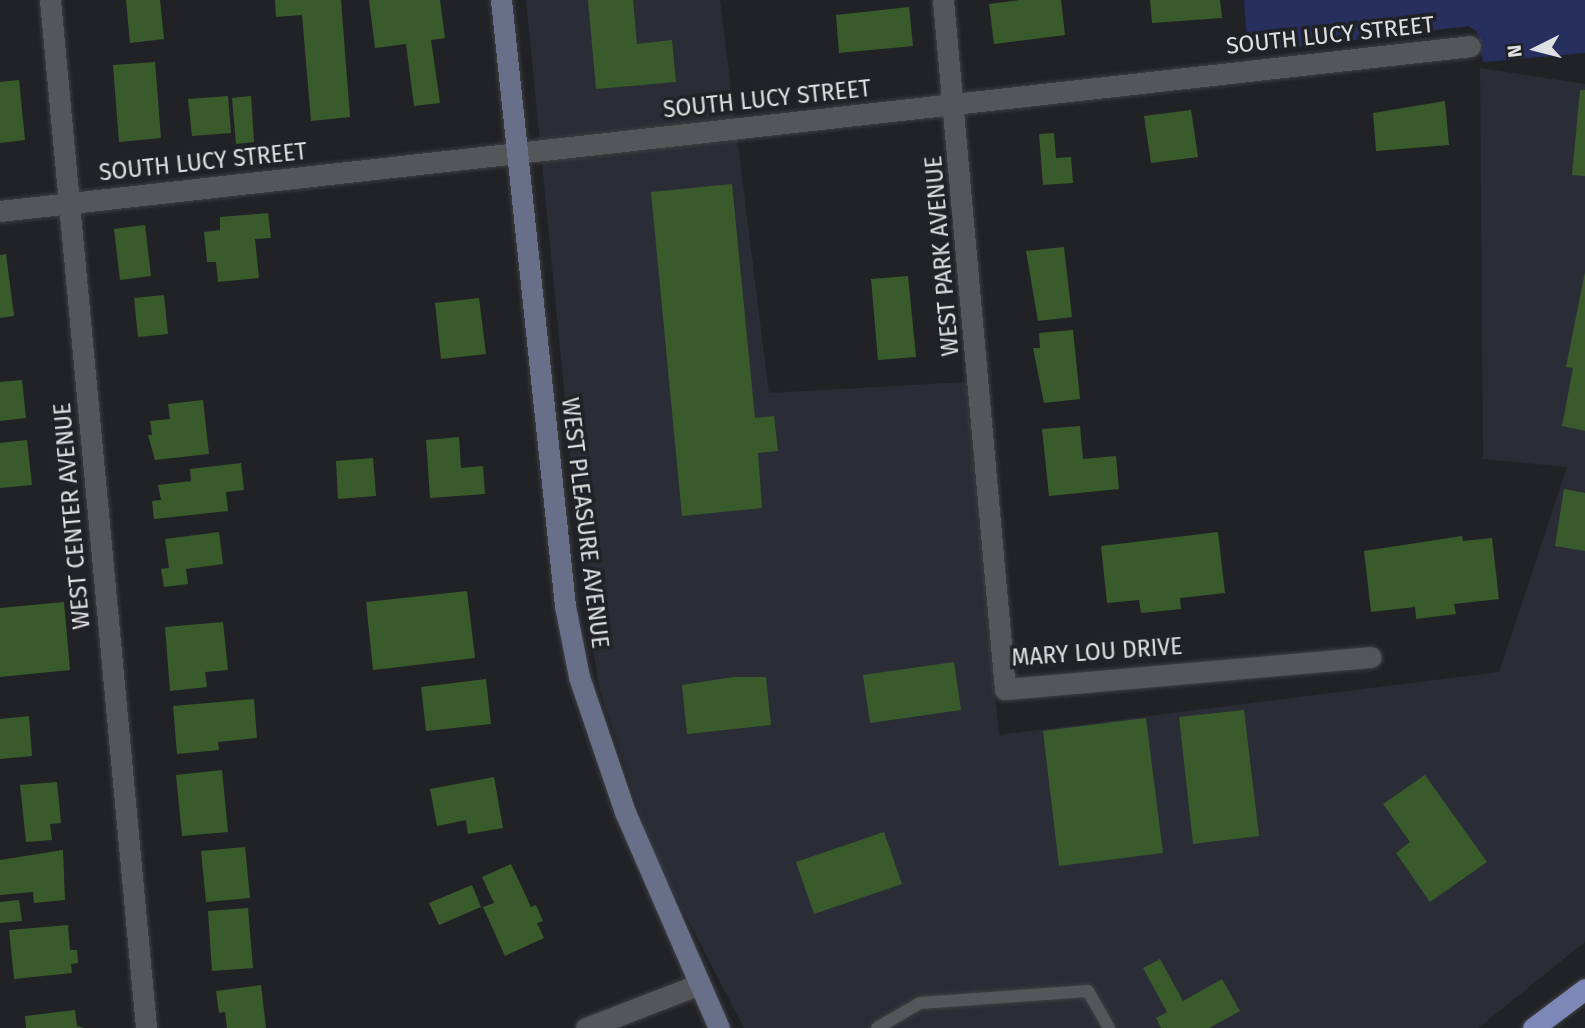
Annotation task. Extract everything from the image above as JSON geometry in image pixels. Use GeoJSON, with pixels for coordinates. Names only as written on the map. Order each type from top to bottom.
{"type":"FeatureCollection","features":[{"type":"Feature","properties":{"kind":"main road"},"geometry":{"type":"LineString","coordinates":[[1533,1028],[1585,989]]}},
{"type":"Feature","properties":{"kind":"street","name":"WEST CENTER AVENUE"},"geometry":{"type":"LineString","coordinates":[[50,0],[146,1028]]}},
{"type":"Feature","properties":{"kind":"street","name":"WEST PLEASURE AVENUE"},"geometry":{"type":"LineString","coordinates":[[501,0],[514,153],[565,606],[579,677],[625,812],[719,1028]]}},
{"type":"Feature","properties":{"kind":"street","name":"WEST PARK AVENUE"},"geometry":{"type":"LineString","coordinates":[[943,0],[992,507]]}},
{"type":"Feature","properties":{"kind":"street","name":"SOUTH LUCY STREET"},"geometry":{"type":"LineString","coordinates":[[0,211],[1470,46]]}},
{"type":"Feature","properties":{"kind":"street","name":"MARY LOU DRIVE"},"geometry":{"type":"LineString","coordinates":[[992,507],[1004,689],[1371,657]]}},
{"type":"Feature","properties":{"kind":"street"},"geometry":{"type":"LineString","coordinates":[[586,1028],[700,984]]}},
{"type":"Feature","properties":{"kind":"lane"},"geometry":{"type":"LineString","coordinates":[[877,1028],[920,1003],[1088,991],[1109,1028]]}},
{"type":"Feature","properties":{"kind":"shaded area"},"geometry":{"type":"Polygon","coordinates":[[[526,0],[720,0],[769,393],[966,382],[999,735],[1499,672],[1567,467],[1483,459],[1480,68],[1585,84],[1585,942],[1478,1028],[744,1028],[653,853],[600,691],[585,604],[526,0]]]}},
{"type":"Feature","properties":{"kind":"shaded area"},"geometry":{"type":"Polygon","coordinates":[[[1244,0],[1585,0],[1585,53],[1483,62],[1477,32],[1469,26],[1248,53],[1244,0]]]}},
{"type":"Feature","properties":{"kind":"building"},"geometry":{"type":"Polygon","coordinates":[[[126,0],[160,0],[164,39],[130,43],[126,0]]]}},
{"type":"Feature","properties":{"kind":"building"},"geometry":{"type":"Polygon","coordinates":[[[275,0],[341,0],[350,117],[311,121],[302,15],[276,17],[275,0]]]}},
{"type":"Feature","properties":{"kind":"building"},"geometry":{"type":"Polygon","coordinates":[[[369,0],[440,0],[445,38],[431,40],[440,103],[414,106],[406,44],[375,48],[369,0]]]}},
{"type":"Feature","properties":{"kind":"building"},"geometry":{"type":"Polygon","coordinates":[[[588,0],[633,0],[637,44],[672,40],[676,82],[596,89],[588,0]]]}},
{"type":"Feature","properties":{"kind":"building"},"geometry":{"type":"Polygon","coordinates":[[[1019,0],[1061,0],[1065,35],[994,44],[989,4],[1019,0]]]}},
{"type":"Feature","properties":{"kind":"building"},"geometry":{"type":"Polygon","coordinates":[[[1150,0],[1220,0],[1222,18],[1152,23],[1150,0]]]}},
{"type":"Feature","properties":{"kind":"building"},"geometry":{"type":"Polygon","coordinates":[[[909,7],[913,46],[839,53],[836,15],[909,7]]]}},
{"type":"Feature","properties":{"kind":"building"},"geometry":{"type":"Polygon","coordinates":[[[155,62],[161,138],[119,142],[113,65],[155,62]]]}},
{"type":"Feature","properties":{"kind":"building"},"geometry":{"type":"Polygon","coordinates":[[[19,80],[25,140],[0,143],[0,82],[19,80]]]}},
{"type":"Feature","properties":{"kind":"building"},"geometry":{"type":"Polygon","coordinates":[[[1580,90],[1585,90],[1585,176],[1572,175],[1580,90]]]}},
{"type":"Feature","properties":{"kind":"building"},"geometry":{"type":"Polygon","coordinates":[[[228,96],[231,133],[192,136],[188,99],[228,96]]]}},
{"type":"Feature","properties":{"kind":"building"},"geometry":{"type":"Polygon","coordinates":[[[251,96],[254,142],[236,144],[232,98],[251,96]]]}},
{"type":"Feature","properties":{"kind":"building"},"geometry":{"type":"Polygon","coordinates":[[[1445,101],[1449,145],[1376,151],[1373,113],[1445,101]]]}},
{"type":"Feature","properties":{"kind":"building"},"geometry":{"type":"Polygon","coordinates":[[[1191,110],[1198,157],[1151,163],[1144,116],[1191,110]]]}},
{"type":"Feature","properties":{"kind":"building"},"geometry":{"type":"Polygon","coordinates":[[[1054,133],[1056,158],[1071,157],[1073,183],[1043,185],[1039,134],[1054,133]]]}},
{"type":"Feature","properties":{"kind":"building"},"geometry":{"type":"Polygon","coordinates":[[[732,184],[755,418],[774,416],[778,451],[758,453],[762,508],[682,516],[651,192],[732,184]]]}},
{"type":"Feature","properties":{"kind":"building"},"geometry":{"type":"Polygon","coordinates":[[[268,213],[271,238],[255,239],[259,278],[218,282],[216,262],[207,262],[204,232],[220,230],[220,217],[268,213]]]}},
{"type":"Feature","properties":{"kind":"building"},"geometry":{"type":"Polygon","coordinates":[[[145,225],[151,276],[120,280],[114,229],[145,225]]]}},
{"type":"Feature","properties":{"kind":"building"},"geometry":{"type":"Polygon","coordinates":[[[1064,247],[1072,317],[1038,321],[1026,251],[1064,247]]]}},
{"type":"Feature","properties":{"kind":"building"},"geometry":{"type":"Polygon","coordinates":[[[6,254],[14,316],[0,318],[0,255],[6,254]]]}},
{"type":"Feature","properties":{"kind":"building"},"geometry":{"type":"Polygon","coordinates":[[[1585,272],[1585,431],[1562,426],[1573,368],[1566,367],[1585,272]]]}},
{"type":"Feature","properties":{"kind":"building"},"geometry":{"type":"Polygon","coordinates":[[[908,276],[916,357],[878,360],[871,279],[908,276]]]}},
{"type":"Feature","properties":{"kind":"building"},"geometry":{"type":"Polygon","coordinates":[[[164,295],[168,334],[138,337],[134,298],[164,295]]]}},
{"type":"Feature","properties":{"kind":"building"},"geometry":{"type":"Polygon","coordinates":[[[479,298],[486,354],[441,359],[435,303],[479,298]]]}},
{"type":"Feature","properties":{"kind":"building"},"geometry":{"type":"Polygon","coordinates":[[[1073,330],[1080,399],[1044,403],[1033,348],[1040,348],[1039,333],[1073,330]]]}},
{"type":"Feature","properties":{"kind":"building"},"geometry":{"type":"Polygon","coordinates":[[[22,380],[26,418],[0,421],[0,382],[22,380]]]}},
{"type":"Feature","properties":{"kind":"building"},"geometry":{"type":"Polygon","coordinates":[[[203,400],[209,454],[155,460],[148,435],[152,435],[150,421],[170,419],[168,404],[203,400]]]}},
{"type":"Feature","properties":{"kind":"building"},"geometry":{"type":"Polygon","coordinates":[[[1080,426],[1083,459],[1116,456],[1119,489],[1049,496],[1042,429],[1080,426]]]}},
{"type":"Feature","properties":{"kind":"building"},"geometry":{"type":"Polygon","coordinates":[[[459,437],[461,468],[483,466],[485,494],[430,498],[426,440],[459,437]]]}},
{"type":"Feature","properties":{"kind":"building"},"geometry":{"type":"Polygon","coordinates":[[[27,440],[32,485],[0,488],[0,443],[27,440]]]}},
{"type":"Feature","properties":{"kind":"building"},"geometry":{"type":"Polygon","coordinates":[[[373,458],[376,496],[338,499],[336,461],[373,458]]]}},
{"type":"Feature","properties":{"kind":"building"},"geometry":{"type":"Polygon","coordinates":[[[241,463],[244,490],[226,492],[228,511],[154,519],[152,501],[161,500],[158,485],[191,481],[190,469],[241,463]]]}},
{"type":"Feature","properties":{"kind":"building"},"geometry":{"type":"Polygon","coordinates":[[[1564,489],[1585,493],[1585,551],[1555,546],[1564,489]]]}},
{"type":"Feature","properties":{"kind":"building"},"geometry":{"type":"Polygon","coordinates":[[[219,532],[223,564],[186,569],[188,584],[164,587],[161,569],[169,568],[165,539],[219,532]]]}},
{"type":"Feature","properties":{"kind":"building"},"geometry":{"type":"Polygon","coordinates":[[[1218,532],[1225,593],[1180,598],[1181,609],[1141,613],[1139,600],[1107,603],[1101,546],[1218,532]]]}},
{"type":"Feature","properties":{"kind":"building"},"geometry":{"type":"Polygon","coordinates":[[[1462,536],[1463,541],[1492,538],[1499,599],[1454,604],[1456,614],[1416,619],[1415,607],[1371,612],[1364,551],[1462,536]]]}},
{"type":"Feature","properties":{"kind":"building"},"geometry":{"type":"Polygon","coordinates":[[[467,591],[475,658],[373,670],[366,602],[467,591]]]}},
{"type":"Feature","properties":{"kind":"building"},"geometry":{"type":"Polygon","coordinates":[[[64,602],[70,670],[0,677],[0,608],[64,602]]]}},
{"type":"Feature","properties":{"kind":"building"},"geometry":{"type":"Polygon","coordinates":[[[223,622],[228,670],[205,672],[207,687],[170,691],[165,627],[223,622]]]}},
{"type":"Feature","properties":{"kind":"building"},"geometry":{"type":"Polygon","coordinates":[[[954,662],[961,710],[870,723],[863,675],[954,662]]]}},
{"type":"Feature","properties":{"kind":"building"},"geometry":{"type":"Polygon","coordinates":[[[733,677],[766,677],[771,725],[687,734],[682,685],[733,677]]]}},
{"type":"Feature","properties":{"kind":"building"},"geometry":{"type":"Polygon","coordinates":[[[486,679],[491,724],[426,731],[421,687],[486,679]]]}},
{"type":"Feature","properties":{"kind":"building"},"geometry":{"type":"Polygon","coordinates":[[[254,699],[257,738],[218,742],[219,750],[177,754],[173,706],[254,699]]]}},
{"type":"Feature","properties":{"kind":"building"},"geometry":{"type":"Polygon","coordinates":[[[1244,710],[1259,836],[1193,844],[1179,717],[1244,710]]]}},
{"type":"Feature","properties":{"kind":"building"},"geometry":{"type":"Polygon","coordinates":[[[29,716],[32,756],[0,759],[0,719],[29,716]]]}},
{"type":"Feature","properties":{"kind":"building"},"geometry":{"type":"Polygon","coordinates":[[[1146,718],[1163,853],[1059,866],[1043,731],[1146,718]]]}},
{"type":"Feature","properties":{"kind":"building"},"geometry":{"type":"Polygon","coordinates":[[[222,770],[228,832],[182,836],[176,775],[222,770]]]}},
{"type":"Feature","properties":{"kind":"building"},"geometry":{"type":"Polygon","coordinates":[[[1425,775],[1487,862],[1430,902],[1396,853],[1410,842],[1383,804],[1425,775]]]}},
{"type":"Feature","properties":{"kind":"building"},"geometry":{"type":"Polygon","coordinates":[[[494,777],[503,828],[468,834],[466,820],[437,826],[430,789],[494,777]]]}},
{"type":"Feature","properties":{"kind":"building"},"geometry":{"type":"Polygon","coordinates":[[[57,782],[61,823],[50,824],[52,840],[26,842],[20,785],[57,782]]]}},
{"type":"Feature","properties":{"kind":"building"},"geometry":{"type":"Polygon","coordinates":[[[884,832],[902,884],[814,914],[796,862],[884,832]]]}},
{"type":"Feature","properties":{"kind":"building"},"geometry":{"type":"Polygon","coordinates":[[[245,847],[250,898],[206,902],[201,851],[245,847]]]}},
{"type":"Feature","properties":{"kind":"building"},"geometry":{"type":"Polygon","coordinates":[[[63,850],[65,900],[34,903],[33,892],[0,895],[0,860],[63,850]]]}},
{"type":"Feature","properties":{"kind":"building"},"geometry":{"type":"Polygon","coordinates":[[[511,864],[531,907],[536,905],[543,921],[537,923],[544,938],[505,956],[483,907],[494,903],[482,877],[511,864]]]}},
{"type":"Feature","properties":{"kind":"building"},"geometry":{"type":"Polygon","coordinates":[[[472,885],[481,907],[439,925],[429,903],[472,885]]]}},
{"type":"Feature","properties":{"kind":"building"},"geometry":{"type":"Polygon","coordinates":[[[19,900],[22,921],[0,923],[0,902],[19,900]]]}},
{"type":"Feature","properties":{"kind":"building"},"geometry":{"type":"Polygon","coordinates":[[[248,908],[253,968],[212,971],[208,911],[248,908]]]}},
{"type":"Feature","properties":{"kind":"building"},"geometry":{"type":"Polygon","coordinates":[[[68,925],[70,950],[77,950],[78,963],[71,964],[72,973],[14,979],[9,930],[68,925]]]}},
{"type":"Feature","properties":{"kind":"building"},"geometry":{"type":"Polygon","coordinates":[[[1160,959],[1183,1001],[1222,979],[1240,1011],[1209,1028],[1161,1028],[1156,1018],[1167,1012],[1143,968],[1160,959]]]}},
{"type":"Feature","properties":{"kind":"building"},"geometry":{"type":"Polygon","coordinates":[[[261,985],[266,1028],[227,1028],[225,1012],[219,1013],[216,991],[261,985]]]}},
{"type":"Feature","properties":{"kind":"building"},"geometry":{"type":"Polygon","coordinates":[[[75,1010],[77,1026],[85,1028],[26,1028],[25,1016],[75,1010]]]}}]}
